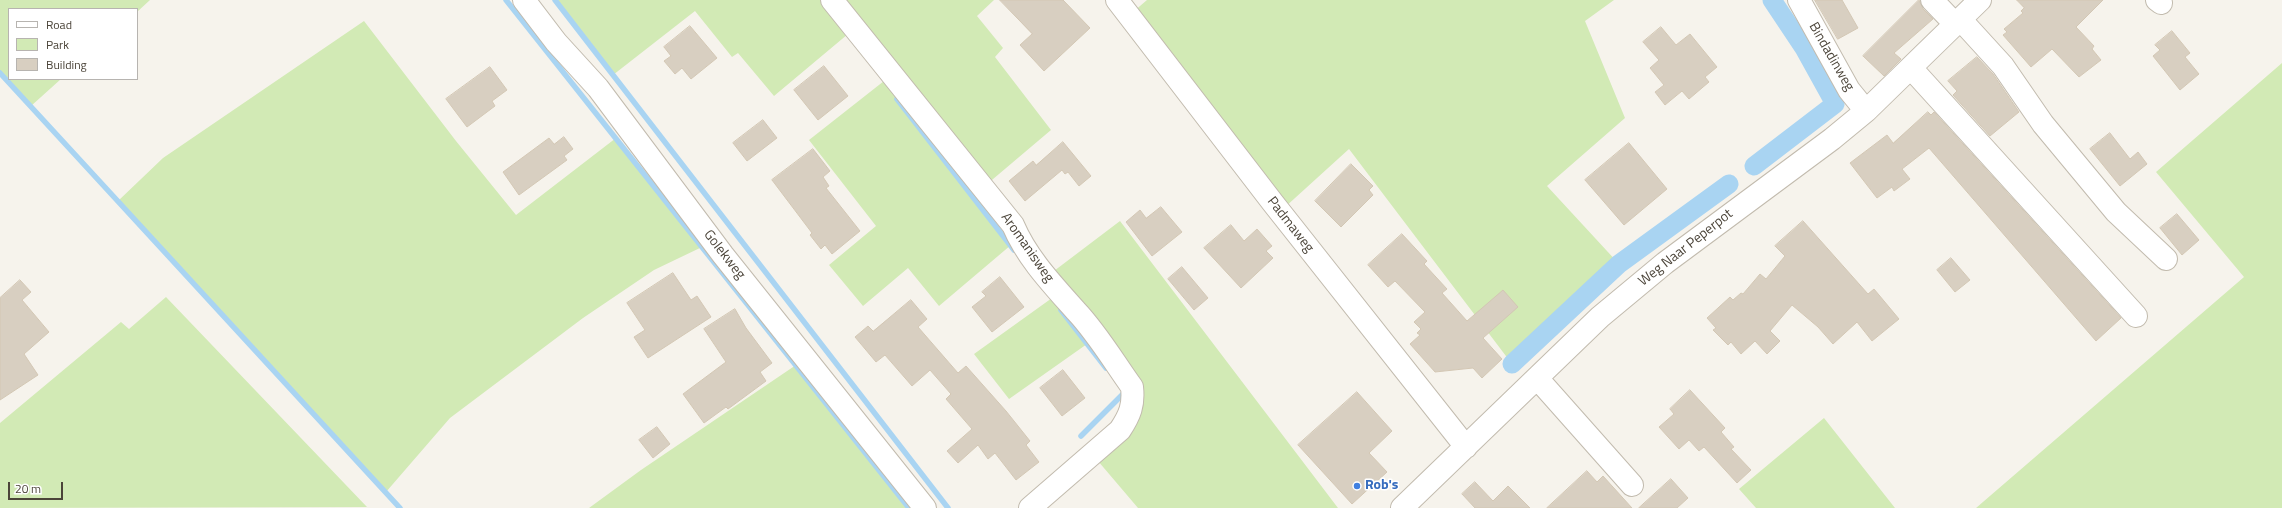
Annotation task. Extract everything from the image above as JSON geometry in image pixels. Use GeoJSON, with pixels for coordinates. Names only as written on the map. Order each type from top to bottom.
{"type":"FeatureCollection","features":[{"type":"Feature","properties":{"kind":"street","name":"Golekweg"},"geometry":{"type":"LineString","coordinates":[[524,0],[556,42],[598,88],[723,255],[926,508]]}},
{"type":"Feature","properties":{"kind":"street","name":"Aromanisweg"},"geometry":{"type":"LineString","coordinates":[[832,0],[1013,225],[1022,247],[1062,298],[1077,311],[1132,387],[1134,402],[1130,415],[1120,430],[1030,508]]}},
{"type":"Feature","properties":{"kind":"street","name":"Padmaweg"},"geometry":{"type":"LineString","coordinates":[[1117,0],[1273,203],[1466,447]]}},
{"type":"Feature","properties":{"kind":"street","name":"Bindadinweg"},"geometry":{"type":"LineString","coordinates":[[1798,0],[1849,90],[1866,111]]}},
{"type":"Feature","properties":{"kind":"street"},"geometry":{"type":"LineString","coordinates":[[1932,0],[1959,22],[2003,66],[2044,124],[2116,212],[2166,259]]}},
{"type":"Feature","properties":{"kind":"street","name":"Weg Naar Peperpot"},"geometry":{"type":"LineString","coordinates":[[1402,508],[1600,317],[1665,263],[1832,140],[1912,68],[1980,0]]}},
{"type":"Feature","properties":{"kind":"street"},"geometry":{"type":"LineString","coordinates":[[1912,68],[2136,316]]}},
{"type":"Feature","properties":{"kind":"street"},"geometry":{"type":"LineString","coordinates":[[1537,378],[1632,485]]}},
{"type":"Feature","properties":{"kind":"green space"},"geometry":{"type":"Polygon","coordinates":[[[0,0],[150,0],[138,11],[138,8],[8,8],[8,80],[60,80],[31,106],[0,73],[0,0]]]}},
{"type":"Feature","properties":{"kind":"green space"},"geometry":{"type":"Polygon","coordinates":[[[555,0],[821,0],[848,34],[774,96],[738,53],[732,57],[695,11],[613,75],[555,0]]]}},
{"type":"Feature","properties":{"kind":"green space"},"geometry":{"type":"Polygon","coordinates":[[[838,0],[994,0],[977,16],[1003,48],[995,57],[1051,130],[986,185],[838,0]]]}},
{"type":"Feature","properties":{"kind":"green space"},"geometry":{"type":"Polygon","coordinates":[[[1147,0],[1614,0],[1585,21],[1625,118],[1547,186],[1619,264],[1512,364],[1349,149],[1284,208],[1133,12],[1147,0]]]}},
{"type":"Feature","properties":{"kind":"green space"},"geometry":{"type":"Polygon","coordinates":[[[364,21],[456,141],[516,215],[616,138],[702,247],[654,270],[583,318],[450,418],[386,492],[118,201],[163,158],[364,21]]]}},
{"type":"Feature","properties":{"kind":"green space"},"geometry":{"type":"Polygon","coordinates":[[[2282,63],[2282,508],[1976,508],[2244,277],[2156,172],[2282,63]]]}},
{"type":"Feature","properties":{"kind":"green space"},"geometry":{"type":"Polygon","coordinates":[[[884,81],[1011,245],[939,306],[908,268],[863,306],[829,265],[876,226],[809,140],[884,81]]]}},
{"type":"Feature","properties":{"kind":"green space"},"geometry":{"type":"Polygon","coordinates":[[[1120,221],[1338,508],[1138,508],[1098,461],[1139,401],[1050,274],[1120,221]]]}},
{"type":"Feature","properties":{"kind":"green space"},"geometry":{"type":"Polygon","coordinates":[[[166,297],[367,507],[0,508],[0,423],[121,322],[129,329],[166,297]]]}},
{"type":"Feature","properties":{"kind":"green space"},"geometry":{"type":"Polygon","coordinates":[[[1052,298],[1087,344],[1009,399],[974,354],[1052,298]]]}},
{"type":"Feature","properties":{"kind":"green space"},"geometry":{"type":"Polygon","coordinates":[[[796,365],[909,508],[589,508],[641,470],[796,365]]]}},
{"type":"Feature","properties":{"kind":"green space"},"geometry":{"type":"Polygon","coordinates":[[[1824,418],[1895,508],[1756,508],[1739,489],[1824,418]]]}},
{"type":"Feature","properties":{"kind":"building"},"geometry":{"type":"Polygon","coordinates":[[[1000,0],[1063,0],[1090,28],[1044,71],[1020,45],[1032,34],[1000,0]]]}},
{"type":"Feature","properties":{"kind":"building"},"geometry":{"type":"Polygon","coordinates":[[[1815,0],[1842,0],[1858,28],[1838,39],[1815,0]]]}},
{"type":"Feature","properties":{"kind":"building"},"geometry":{"type":"Polygon","coordinates":[[[1919,0],[1923,9],[1933,19],[1894,53],[1901,59],[1884,76],[1863,56],[1919,0]]]}},
{"type":"Feature","properties":{"kind":"building"},"geometry":{"type":"Polygon","coordinates":[[[2017,0],[2103,0],[2076,27],[2094,46],[2092,49],[2101,60],[2079,77],[2052,49],[2031,67],[2003,35],[2007,32],[2004,29],[2023,13],[2021,11],[2024,8],[2017,0]]]}},
{"type":"Feature","properties":{"kind":"building"},"geometry":{"type":"Polygon","coordinates":[[[690,26],[717,58],[691,79],[682,68],[675,74],[664,61],[671,56],[664,47],[690,26]]]}},
{"type":"Feature","properties":{"kind":"building"},"geometry":{"type":"Polygon","coordinates":[[[1661,27],[1676,45],[1690,34],[1717,67],[1705,77],[1709,82],[1689,99],[1682,91],[1665,105],[1655,92],[1664,85],[1650,68],[1659,60],[1643,42],[1661,27]]]}},
{"type":"Feature","properties":{"kind":"building"},"geometry":{"type":"Polygon","coordinates":[[[2172,31],[2190,53],[2185,57],[2199,74],[2180,90],[2153,56],[2160,50],[2155,45],[2172,31]]]}},
{"type":"Feature","properties":{"kind":"building"},"geometry":{"type":"Polygon","coordinates":[[[1977,57],[1993,74],[2019,112],[1990,136],[1953,95],[1957,91],[1948,81],[1977,57]]]}},
{"type":"Feature","properties":{"kind":"building"},"geometry":{"type":"Polygon","coordinates":[[[824,66],[848,96],[818,120],[794,90],[824,66]]]}},
{"type":"Feature","properties":{"kind":"building"},"geometry":{"type":"Polygon","coordinates":[[[490,67],[507,90],[492,101],[495,106],[467,127],[446,99],[490,67]]]}},
{"type":"Feature","properties":{"kind":"building"},"geometry":{"type":"Polygon","coordinates":[[[1928,112],[1931,115],[1934,112],[2121,318],[2096,341],[1929,148],[1902,169],[1910,179],[1894,191],[1892,187],[1877,198],[1850,163],[1887,135],[1893,143],[1928,112]]]}},
{"type":"Feature","properties":{"kind":"building"},"geometry":{"type":"Polygon","coordinates":[[[763,120],[777,138],[747,161],[733,143],[763,120]]]}},
{"type":"Feature","properties":{"kind":"building"},"geometry":{"type":"Polygon","coordinates":[[[2110,133],[2130,159],[2138,152],[2147,164],[2120,186],[2090,149],[2110,133]]]}},
{"type":"Feature","properties":{"kind":"building"},"geometry":{"type":"Polygon","coordinates":[[[564,137],[573,149],[564,156],[567,160],[519,195],[503,172],[549,138],[554,144],[564,137]]]}},
{"type":"Feature","properties":{"kind":"building"},"geometry":{"type":"Polygon","coordinates":[[[1063,142],[1091,176],[1079,186],[1068,172],[1065,174],[1062,170],[1025,201],[1009,181],[1033,161],[1036,165],[1063,142]]]}},
{"type":"Feature","properties":{"kind":"building"},"geometry":{"type":"Polygon","coordinates":[[[1629,143],[1667,189],[1624,225],[1585,180],[1629,143]]]}},
{"type":"Feature","properties":{"kind":"building"},"geometry":{"type":"Polygon","coordinates":[[[813,149],[830,171],[823,177],[829,186],[826,188],[860,231],[832,254],[825,245],[821,249],[810,235],[812,233],[772,180],[813,149]]]}},
{"type":"Feature","properties":{"kind":"building"},"geometry":{"type":"Polygon","coordinates":[[[1351,164],[1373,186],[1369,190],[1373,195],[1341,227],[1315,201],[1351,164]]]}},
{"type":"Feature","properties":{"kind":"building"},"geometry":{"type":"Polygon","coordinates":[[[1161,207],[1182,232],[1152,256],[1126,222],[1140,210],[1146,218],[1161,207]]]}},
{"type":"Feature","properties":{"kind":"building"},"geometry":{"type":"Polygon","coordinates":[[[2177,214],[2199,240],[2182,255],[2160,228],[2177,214]]]}},
{"type":"Feature","properties":{"kind":"building"},"geometry":{"type":"Polygon","coordinates":[[[1803,221],[1868,294],[1874,289],[1899,319],[1872,341],[1857,322],[1833,344],[1818,327],[1792,305],[1770,331],[1780,341],[1767,354],[1755,341],[1741,354],[1731,342],[1728,345],[1713,330],[1716,328],[1707,318],[1730,297],[1733,300],[1741,293],[1743,294],[1760,274],[1766,279],[1785,256],[1775,246],[1803,221]]]}},
{"type":"Feature","properties":{"kind":"building"},"geometry":{"type":"Polygon","coordinates":[[[1231,225],[1244,241],[1257,229],[1272,246],[1266,251],[1273,258],[1241,288],[1204,248],[1231,225]]]}},
{"type":"Feature","properties":{"kind":"building"},"geometry":{"type":"Polygon","coordinates":[[[1402,234],[1427,261],[1424,264],[1447,289],[1442,293],[1467,321],[1503,290],[1518,307],[1483,338],[1502,359],[1482,378],[1473,368],[1435,372],[1410,344],[1420,335],[1417,333],[1421,329],[1414,322],[1425,312],[1395,281],[1388,287],[1368,265],[1402,234]]]}},
{"type":"Feature","properties":{"kind":"building"},"geometry":{"type":"Polygon","coordinates":[[[1951,258],[1970,280],[1955,292],[1937,270],[1951,258]]]}},
{"type":"Feature","properties":{"kind":"building"},"geometry":{"type":"Polygon","coordinates":[[[1182,267],[1208,298],[1194,310],[1168,279],[1182,267]]]}},
{"type":"Feature","properties":{"kind":"building"},"geometry":{"type":"Polygon","coordinates":[[[673,273],[691,300],[697,296],[711,317],[648,358],[634,337],[645,330],[627,303],[673,273]]]}},
{"type":"Feature","properties":{"kind":"building"},"geometry":{"type":"Polygon","coordinates":[[[1000,277],[1024,307],[992,332],[972,307],[986,296],[982,292],[1000,277]]]}},
{"type":"Feature","properties":{"kind":"building"},"geometry":{"type":"Polygon","coordinates":[[[20,280],[31,292],[22,300],[49,332],[24,354],[38,375],[0,400],[0,298],[20,280]]]}},
{"type":"Feature","properties":{"kind":"building"},"geometry":{"type":"Polygon","coordinates":[[[911,300],[927,319],[918,327],[958,373],[966,366],[1006,411],[1030,441],[1026,445],[1039,462],[1016,480],[995,453],[988,459],[978,445],[958,463],[947,451],[972,429],[946,399],[951,394],[930,370],[912,386],[885,355],[876,362],[855,337],[868,326],[873,331],[911,300]]]}},
{"type":"Feature","properties":{"kind":"building"},"geometry":{"type":"Polygon","coordinates":[[[735,309],[746,328],[772,363],[760,372],[766,381],[728,409],[726,407],[704,423],[683,394],[726,362],[704,329],[735,309]]]}},
{"type":"Feature","properties":{"kind":"building"},"geometry":{"type":"Polygon","coordinates":[[[1063,370],[1085,398],[1062,416],[1040,388],[1063,370]]]}},
{"type":"Feature","properties":{"kind":"building"},"geometry":{"type":"Polygon","coordinates":[[[1690,390],[1725,428],[1721,432],[1734,447],[1731,449],[1751,470],[1737,483],[1704,447],[1699,451],[1689,440],[1679,449],[1659,427],[1674,414],[1670,409],[1690,390]]]}},
{"type":"Feature","properties":{"kind":"building"},"geometry":{"type":"Polygon","coordinates":[[[1357,392],[1392,431],[1369,453],[1387,472],[1352,504],[1298,445],[1357,392]]]}},
{"type":"Feature","properties":{"kind":"building"},"geometry":{"type":"Polygon","coordinates":[[[657,427],[670,444],[653,458],[639,440],[657,427]]]}},
{"type":"Feature","properties":{"kind":"building"},"geometry":{"type":"Polygon","coordinates":[[[1587,471],[1597,482],[1603,476],[1632,508],[1547,508],[1587,471]]]}},
{"type":"Feature","properties":{"kind":"building"},"geometry":{"type":"Polygon","coordinates":[[[1671,479],[1688,498],[1677,508],[1639,508],[1671,479]]]}},
{"type":"Feature","properties":{"kind":"building"},"geometry":{"type":"Polygon","coordinates":[[[1475,482],[1493,501],[1508,486],[1530,508],[1475,508],[1462,494],[1475,482]]]}},
{"type":"Feature","properties":{"kind":"waterway"},"geometry":{"type":"LineString","coordinates":[[506,0],[909,508]]}},
{"type":"Feature","properties":{"kind":"waterway"},"geometry":{"type":"LineString","coordinates":[[555,0],[948,508]]}},
{"type":"Feature","properties":{"kind":"waterway"},"geometry":{"type":"LineString","coordinates":[[1754,166],[1835,104],[1804,48],[1772,0]]}},
{"type":"Feature","properties":{"kind":"waterway"},"geometry":{"type":"LineString","coordinates":[[0,73],[400,508]]}},
{"type":"Feature","properties":{"kind":"waterway"},"geometry":{"type":"LineString","coordinates":[[897,99],[1014,250]]}},
{"type":"Feature","properties":{"kind":"waterway"},"geometry":{"type":"LineString","coordinates":[[1512,364],[1619,264],[1729,184]]}},
{"type":"Feature","properties":{"kind":"waterway"},"geometry":{"type":"LineString","coordinates":[[1061,310],[1106,368]]}},
{"type":"Feature","properties":{"kind":"waterway"},"geometry":{"type":"LineString","coordinates":[[1081,436],[1125,392],[1124,391]]}},
{"type":"Feature","properties":{"kind":"place","name":"Rob's"},"geometry":{"type":"Point","coordinates":[1357,486]}}]}
